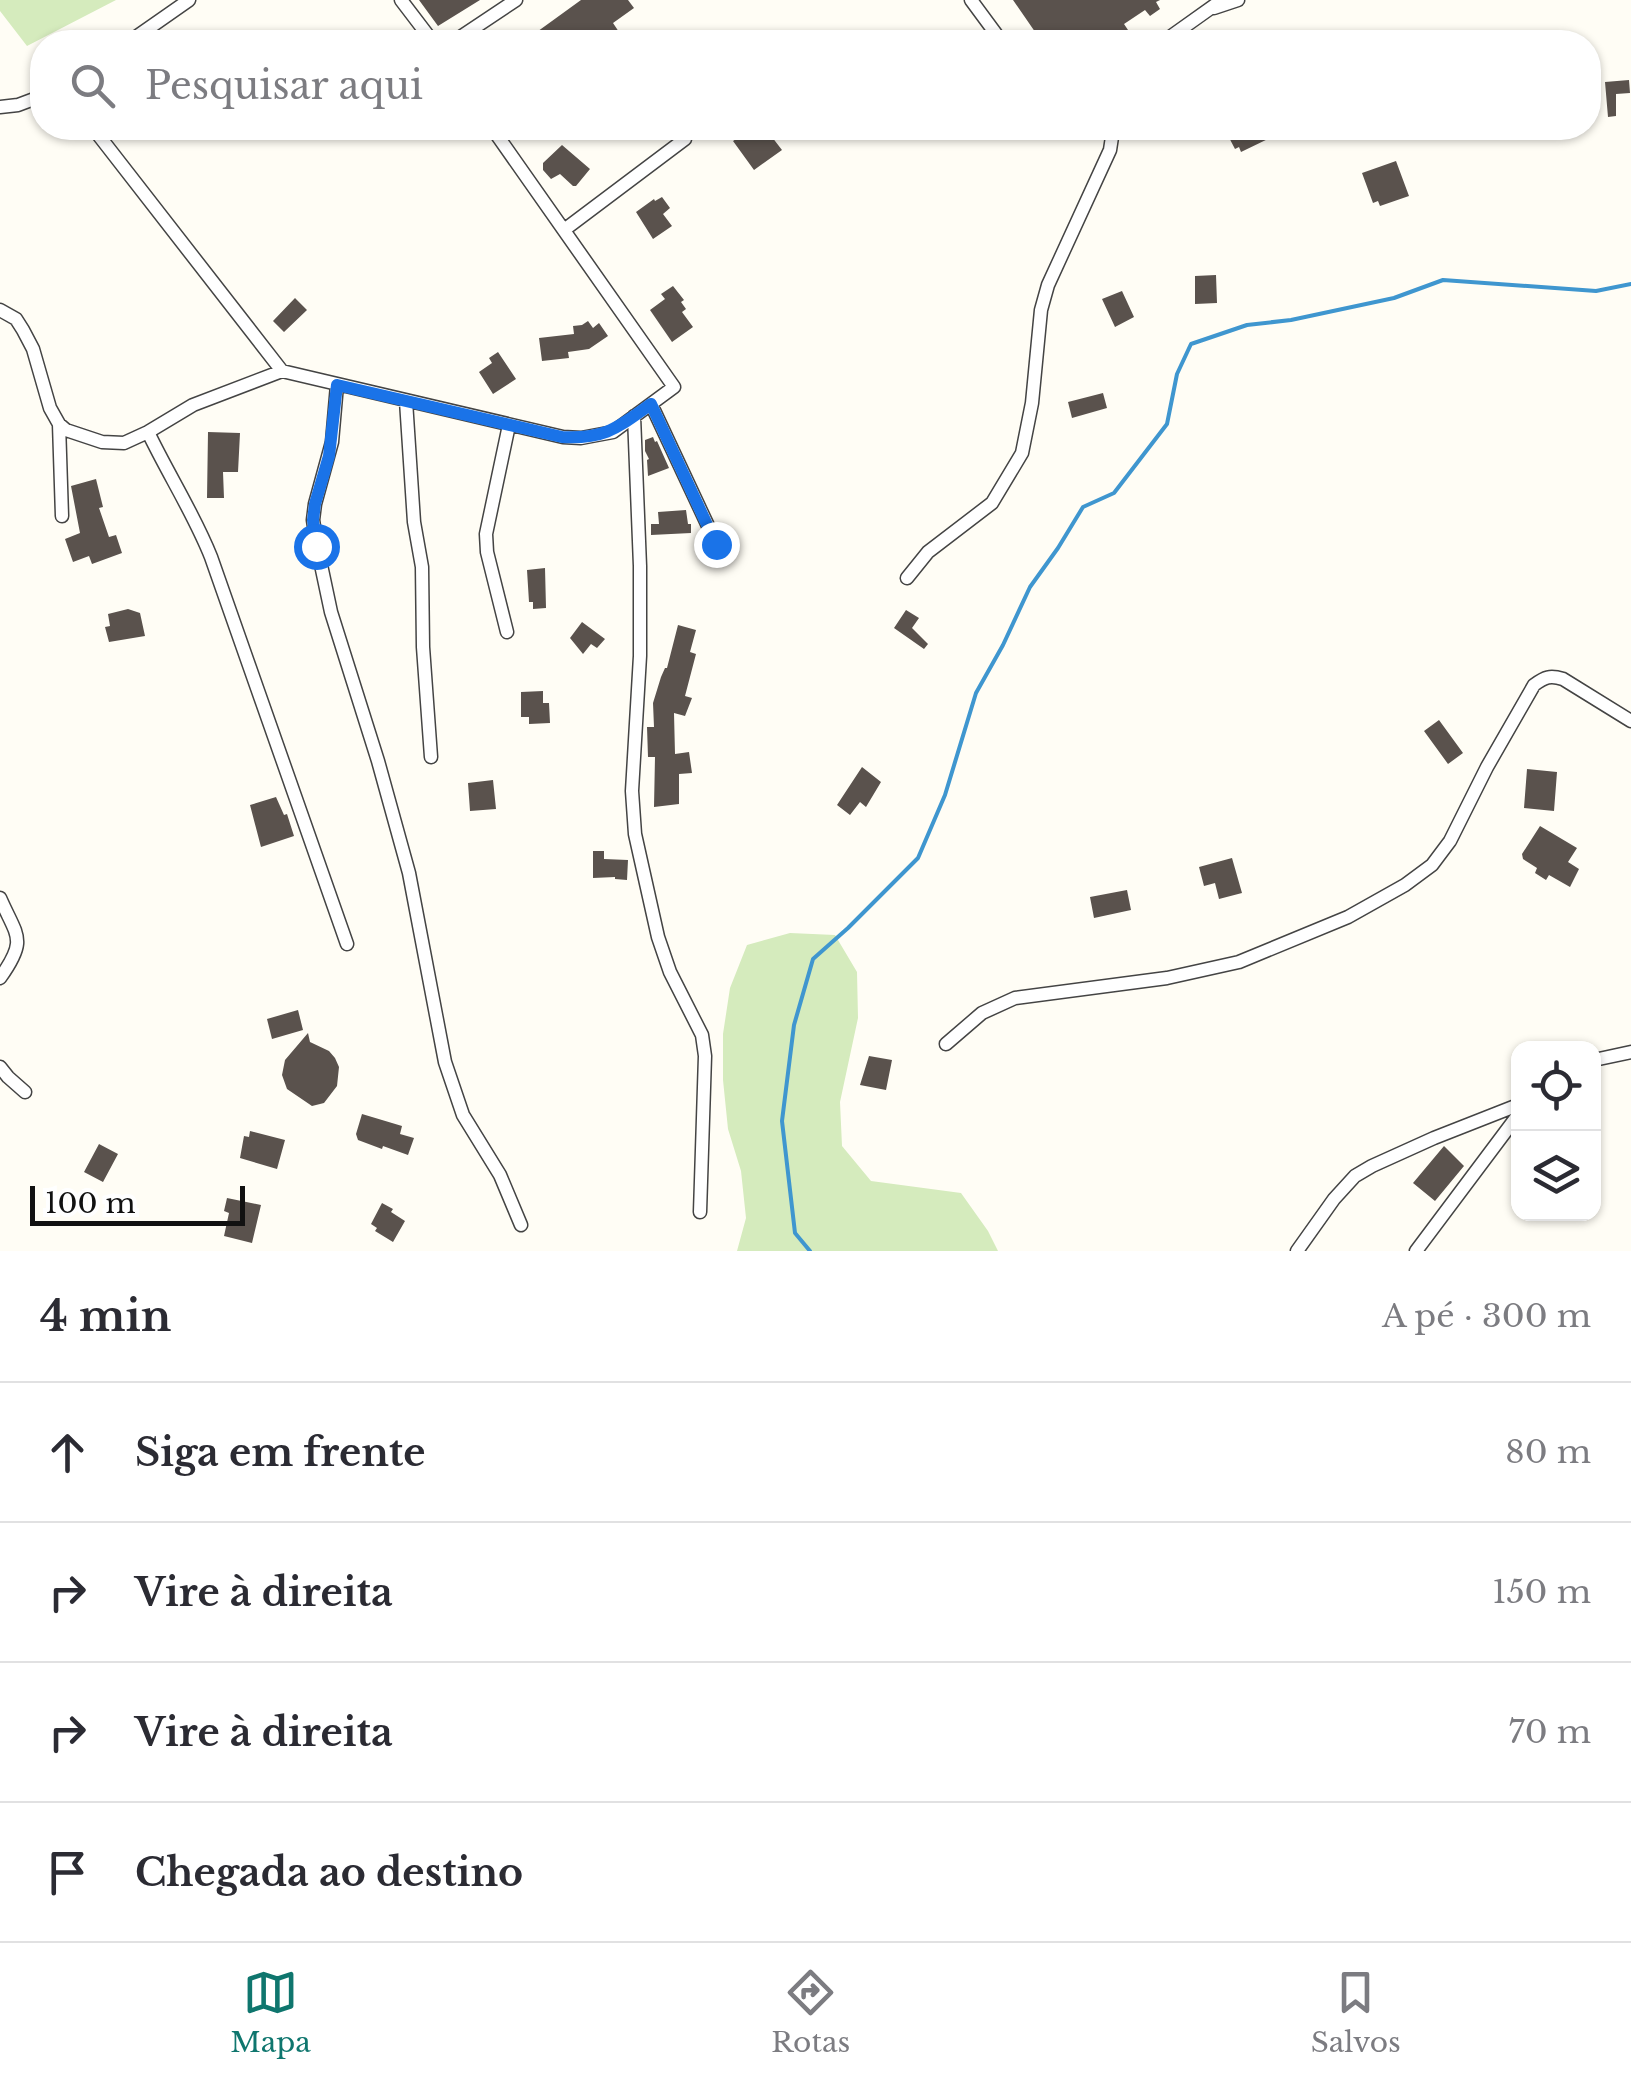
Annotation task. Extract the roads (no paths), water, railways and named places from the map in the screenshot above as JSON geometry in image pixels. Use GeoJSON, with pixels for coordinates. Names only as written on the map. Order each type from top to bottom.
{"type":"FeatureCollection","features":[{"type":"Feature","properties":{"kind":"street"},"geometry":{"type":"LineString","coordinates":[[146,30],[189,0]]}},
{"type":"Feature","properties":{"kind":"street"},"geometry":{"type":"LineString","coordinates":[[401,0],[424,30]]}},
{"type":"Feature","properties":{"kind":"street"},"geometry":{"type":"LineString","coordinates":[[472,30],[516,0]]}},
{"type":"Feature","properties":{"kind":"street"},"geometry":{"type":"LineString","coordinates":[[971,0],[993,30]]}},
{"type":"Feature","properties":{"kind":"street"},"geometry":{"type":"LineString","coordinates":[[1180,30],[1222,0]]}},
{"type":"Feature","properties":{"kind":"street"},"geometry":{"type":"LineString","coordinates":[[1208,11],[1238,0]]}},
{"type":"Feature","properties":{"kind":"street"},"geometry":{"type":"LineString","coordinates":[[0,107],[30,100]]}},
{"type":"Feature","properties":{"kind":"street"},"geometry":{"type":"LineString","coordinates":[[102,140],[282,371]]}},
{"type":"Feature","properties":{"kind":"street"},"geometry":{"type":"LineString","coordinates":[[0,310],[16,319],[23,330],[59,424],[86,438],[124,443],[193,405],[282,371],[562,437],[613,432],[674,387],[500,140]]}},
{"type":"Feature","properties":{"kind":"street"},"geometry":{"type":"LineString","coordinates":[[564,230],[685,140]]}},
{"type":"Feature","properties":{"kind":"street"},"geometry":{"type":"LineString","coordinates":[[907,578],[928,552],[992,504],[1022,453],[1032,403],[1041,310],[1056,266],[1112,140]]}},
{"type":"Feature","properties":{"kind":"street"},"geometry":{"type":"LineString","coordinates":[[337,385],[329,456],[315,504],[316,546],[331,612],[410,873],[445,1062],[463,1115],[500,1175],[521,1225]]}},
{"type":"Feature","properties":{"kind":"street"},"geometry":{"type":"LineString","coordinates":[[406,401],[414,522],[422,567],[431,757]]}},
{"type":"Feature","properties":{"kind":"street"},"geometry":{"type":"LineString","coordinates":[[651,404],[716,544]]}},
{"type":"Feature","properties":{"kind":"street"},"geometry":{"type":"LineString","coordinates":[[634,416],[640,566],[640,656],[632,791],[635,834],[658,937],[670,972],[702,1035],[705,1056],[700,1212]]}},
{"type":"Feature","properties":{"kind":"street"},"geometry":{"type":"LineString","coordinates":[[59,424],[62,516]]}},
{"type":"Feature","properties":{"kind":"street"},"geometry":{"type":"LineString","coordinates":[[507,632],[486,534],[509,425]]}},
{"type":"Feature","properties":{"kind":"street"},"geometry":{"type":"LineString","coordinates":[[148,432],[211,557],[347,944]]}},
{"type":"Feature","properties":{"kind":"street"},"geometry":{"type":"LineString","coordinates":[[946,1044],[982,1013],[1015,998],[1167,978],[1239,962],[1348,917],[1405,885],[1432,865],[1450,841],[1486,767],[1534,686],[1544,678],[1564,680],[1631,721]]}},
{"type":"Feature","properties":{"kind":"street"},"geometry":{"type":"LineString","coordinates":[[0,898],[18,938],[16,952],[0,978]]}},
{"type":"Feature","properties":{"kind":"street"},"geometry":{"type":"LineString","coordinates":[[1601,1058],[1631,1052]]}},
{"type":"Feature","properties":{"kind":"street"},"geometry":{"type":"LineString","coordinates":[[0,1067],[25,1092]]}},
{"type":"Feature","properties":{"kind":"street"},"geometry":{"type":"LineString","coordinates":[[1297,1251],[1355,1176],[1434,1138],[1511,1108]]}},
{"type":"Feature","properties":{"kind":"street"},"geometry":{"type":"LineString","coordinates":[[1416,1251],[1511,1124]]}},
{"type":"Feature","properties":{"kind":"waterway"},"geometry":{"type":"LineString","coordinates":[[810,1251],[795,1233],[782,1121],[794,1025],[813,959],[918,858],[945,795],[976,693],[1030,587],[1083,507],[1114,493],[1167,424],[1177,374],[1191,344],[1247,325],[1291,320],[1394,298],[1443,280],[1596,291],[1631,284]]}}]}
